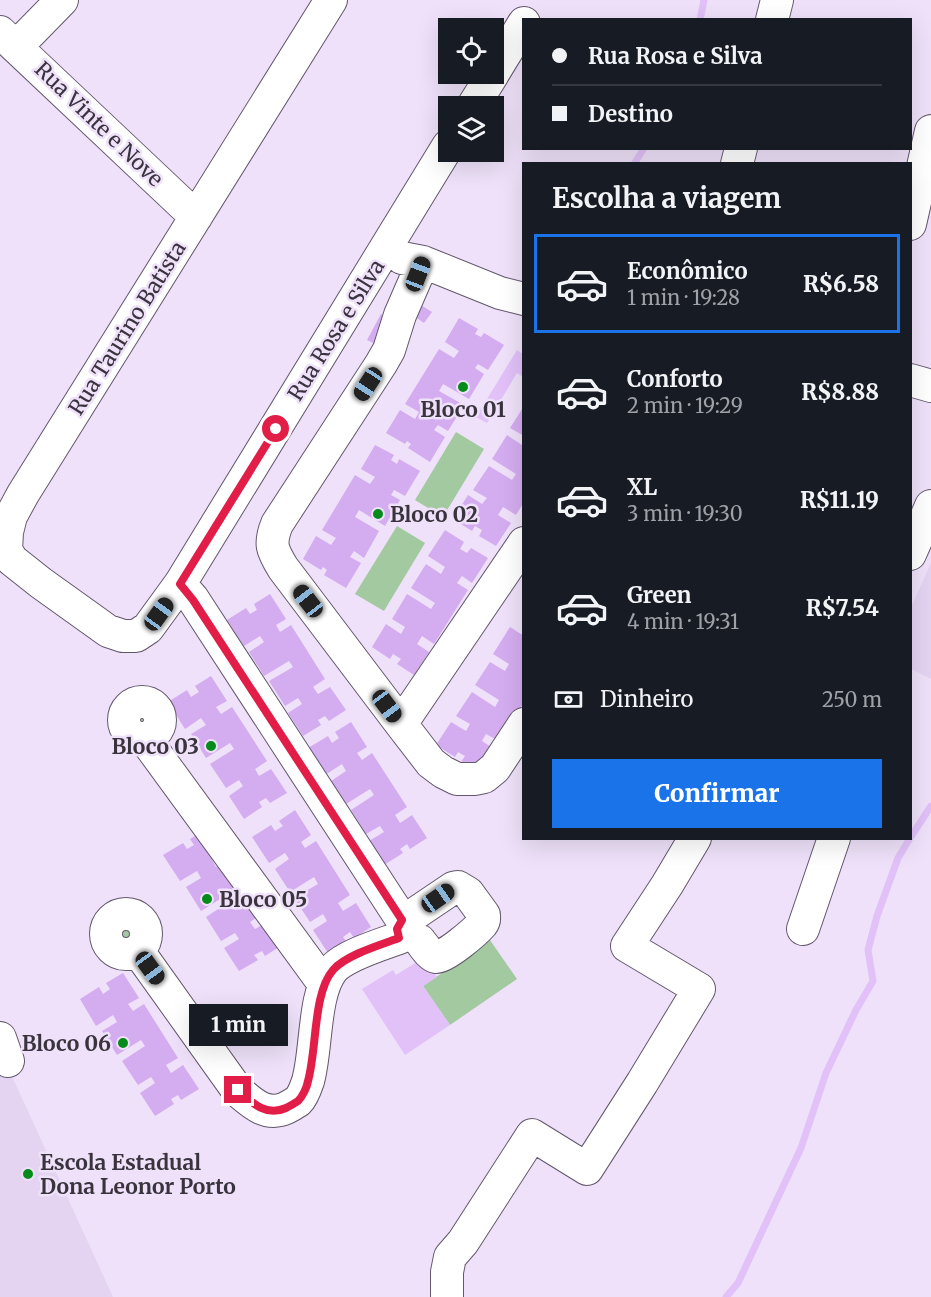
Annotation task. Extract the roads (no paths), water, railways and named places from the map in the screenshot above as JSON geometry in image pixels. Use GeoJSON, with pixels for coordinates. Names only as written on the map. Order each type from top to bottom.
{"type":"FeatureCollection","features":[{"type":"Feature","properties":{"kind":"street"},"geometry":{"type":"LineString","coordinates":[[9,39],[62,0]]}},
{"type":"Feature","properties":{"kind":"street","name":"Rua Taurino Batista"},"geometry":{"type":"LineString","coordinates":[[108,631],[40,584],[12,560],[6,550],[11,516],[331,0]]}},
{"type":"Feature","properties":{"kind":"street"},"geometry":{"type":"LineString","coordinates":[[527,18],[537,0]]}},
{"type":"Feature","properties":{"kind":"street"},"geometry":{"type":"LineString","coordinates":[[772,18],[777,0]]}},
{"type":"Feature","properties":{"kind":"street"},"geometry":{"type":"LineString","coordinates":[[504,55],[522,26]]}},
{"type":"Feature","properties":{"kind":"street","name":"Rua Vinte e Nove"},"geometry":{"type":"LineString","coordinates":[[9,39],[196,217]]}},
{"type":"Feature","properties":{"kind":"street"},"geometry":{"type":"LineString","coordinates":[[912,215],[931,131]]}},
{"type":"Feature","properties":{"kind":"street","name":"Rua Rosa e Silva"},"geometry":{"type":"LineString","coordinates":[[108,631],[123,636],[136,636],[148,628],[180,584],[438,162]]}},
{"type":"Feature","properties":{"kind":"street"},"geometry":{"type":"LineString","coordinates":[[383,254],[423,262],[500,293],[522,298]]}},
{"type":"Feature","properties":{"kind":"street"},"geometry":{"type":"LineString","coordinates":[[423,262],[381,364],[278,524],[272,542],[273,552],[431,763],[443,772],[457,779],[484,777],[495,768],[522,727]]}},
{"type":"Feature","properties":{"kind":"street"},"geometry":{"type":"LineString","coordinates":[[912,381],[931,386]]}},
{"type":"Feature","properties":{"kind":"street"},"geometry":{"type":"LineString","coordinates":[[912,549],[931,506]]}},
{"type":"Feature","properties":{"kind":"street"},"geometry":{"type":"LineString","coordinates":[[401,724],[522,546]]}},
{"type":"Feature","properties":{"kind":"street"},"geometry":{"type":"LineString","coordinates":[[138,951],[238,1090],[254,1105],[266,1111],[284,1109],[299,1100],[306,1088],[312,1067],[320,998],[324,984],[332,970],[343,960],[408,929],[200,609],[180,584]]}},
{"type":"Feature","properties":{"kind":"street"},"geometry":{"type":"LineString","coordinates":[[145,739],[324,984]]}},
{"type":"Feature","properties":{"kind":"street"},"geometry":{"type":"LineString","coordinates":[[447,1297],[447,1272],[450,1257],[463,1242],[532,1135],[587,1169],[699,989],[627,946],[668,885],[694,840]]}},
{"type":"Feature","properties":{"kind":"street"},"geometry":{"type":"LineString","coordinates":[[803,929],[833,840]]}},
{"type":"Feature","properties":{"kind":"waterway"},"geometry":{"type":"LineString","coordinates":[[700,18],[704,0]]}},
{"type":"Feature","properties":{"kind":"waterway"},"geometry":{"type":"LineString","coordinates":[[635,162],[643,150]]}},
{"type":"Feature","properties":{"kind":"waterway"},"geometry":{"type":"LineString","coordinates":[[912,835],[931,806]]}},
{"type":"Feature","properties":{"kind":"waterway"},"geometry":{"type":"LineString","coordinates":[[726,1297],[738,1283],[801,1148],[826,1073],[856,1010],[873,981],[868,950],[877,916],[898,858],[909,840]]}},
{"type":"Feature","properties":{"kind":"place","name":"Bloco 01"},"geometry":{"type":"Point","coordinates":[463,387]}},
{"type":"Feature","properties":{"kind":"place","name":"Bloco 02"},"geometry":{"type":"Point","coordinates":[378,514]}},
{"type":"Feature","properties":{"kind":"place","name":"Bloco 03"},"geometry":{"type":"Point","coordinates":[211,746]}},
{"type":"Feature","properties":{"kind":"place","name":"Bloco 05"},"geometry":{"type":"Point","coordinates":[207,899]}},
{"type":"Feature","properties":{"kind":"place","name":"Bloco 06"},"geometry":{"type":"Point","coordinates":[123,1043]}},
{"type":"Feature","properties":{"kind":"place","name":"Escola Estadual Dona Leonor Porto"},"geometry":{"type":"Point","coordinates":[28,1174]}}]}
